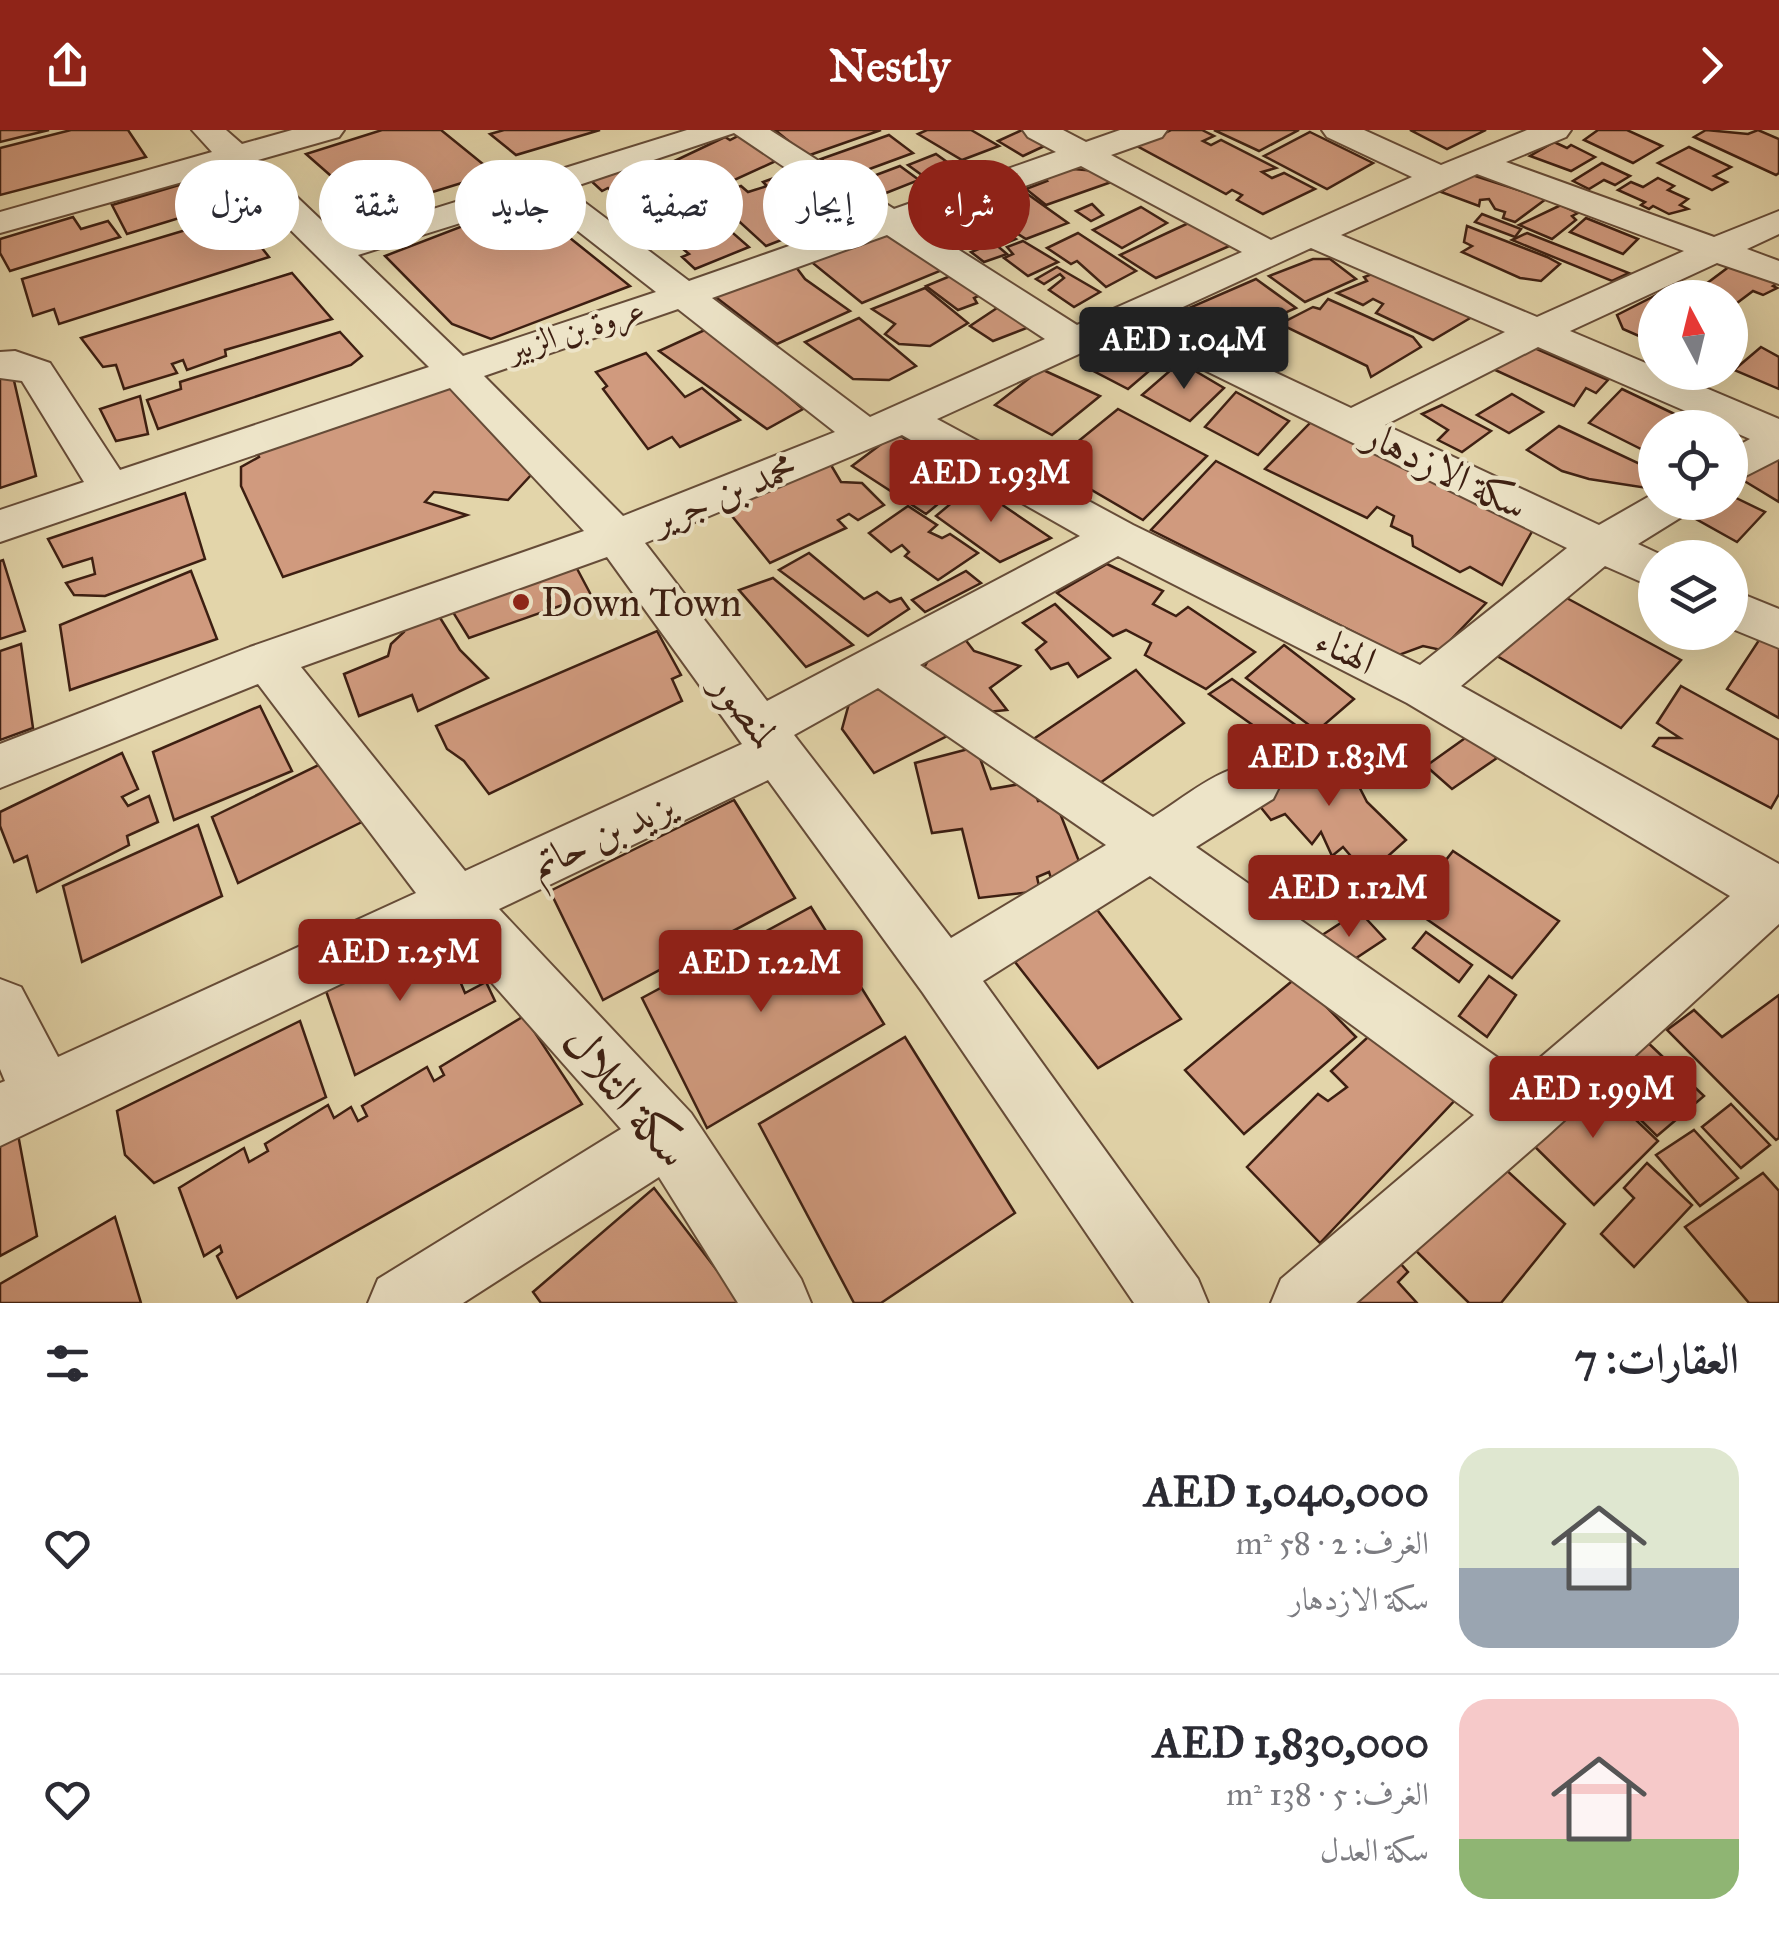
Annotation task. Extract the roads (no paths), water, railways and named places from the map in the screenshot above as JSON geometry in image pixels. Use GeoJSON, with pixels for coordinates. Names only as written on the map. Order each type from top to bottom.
{"type":"FeatureCollection","features":[{"type":"Feature","properties":{"kind":"street"},"geometry":{"type":"LineString","coordinates":[[0,223],[223,143],[328,130]]}},
{"type":"Feature","properties":{"kind":"street"},"geometry":{"type":"LineString","coordinates":[[586,174],[720,130]]}},
{"type":"Feature","properties":{"kind":"street"},"geometry":{"type":"LineString","coordinates":[[748,130],[1076,342]]}},
{"type":"Feature","properties":{"kind":"street"},"geometry":{"type":"LineString","coordinates":[[1039,130],[1273,256]]}},
{"type":"Feature","properties":{"kind":"street","name":"عروة بن الزبير"},"geometry":{"type":"LineString","coordinates":[[0,526],[681,296],[1150,130]]}},
{"type":"Feature","properties":{"kind":"street"},"geometry":{"type":"LineString","coordinates":[[1338,130],[1779,273]]}},
{"type":"Feature","properties":{"kind":"street","name":"محمد بن جرير"},"geometry":{"type":"LineString","coordinates":[[0,766],[267,660],[616,537],[885,427],[1555,130]]}},
{"type":"Feature","properties":{"kind":"street","name":"لمنصور"},"geometry":{"type":"LineString","coordinates":[[223,143],[455,370],[616,537],[942,974],[1174,1303]]}},
{"type":"Feature","properties":{"kind":"street"},"geometry":{"type":"LineString","coordinates":[[331,252],[455,215]]}},
{"type":"Feature","properties":{"kind":"street"},"geometry":{"type":"LineString","coordinates":[[1351,425],[1536,332],[1779,221]]}},
{"type":"Feature","properties":{"kind":"street","name":"الهناء"},"geometry":{"type":"LineString","coordinates":[[586,222],[681,296],[885,427],[1117,536],[1424,689],[1778,893]]}},
{"type":"Feature","properties":{"kind":"street"},"geometry":{"type":"LineString","coordinates":[[1313,236],[1779,437]]}},
{"type":"Feature","properties":{"kind":"street","name":"سكة الازدهار"},"geometry":{"type":"LineString","coordinates":[[1128,318],[1638,563]]}},
{"type":"Feature","properties":{"kind":"street"},"geometry":{"type":"LineString","coordinates":[[0,365],[16,364],[36,372],[111,490]]}},
{"type":"Feature","properties":{"kind":"street"},"geometry":{"type":"LineString","coordinates":[[1748,457],[1779,437]]}},
{"type":"Feature","properties":{"kind":"street"},"geometry":{"type":"LineString","coordinates":[[1424,689],[1601,545],[1643,520]]}},
{"type":"Feature","properties":{"kind":"street","name":"يزيد بن حاتم"},"geometry":{"type":"LineString","coordinates":[[0,1007],[22,1104],[458,904],[769,740],[880,664],[1117,536]]}},
{"type":"Feature","properties":{"kind":"street"},"geometry":{"type":"LineString","coordinates":[[1748,615],[1779,630]]}},
{"type":"Feature","properties":{"kind":"street"},"geometry":{"type":"LineString","coordinates":[[267,660],[458,904]]}},
{"type":"Feature","properties":{"kind":"street"},"geometry":{"type":"LineString","coordinates":[[880,664],[1153,846],[1525,1114]]}},
{"type":"Feature","properties":{"kind":"street"},"geometry":{"type":"LineString","coordinates":[[942,974],[1256,783]]}},
{"type":"Feature","properties":{"kind":"street"},"geometry":{"type":"LineString","coordinates":[[1305,1303],[1778,893]]}},
{"type":"Feature","properties":{"kind":"street","name":"سكة التلال"},"geometry":{"type":"LineString","coordinates":[[458,904],[669,1135],[776,1303]]}},
{"type":"Feature","properties":{"kind":"street"},"geometry":{"type":"LineString","coordinates":[[402,1303],[669,1135]]}},
{"type":"Feature","properties":{"kind":"place","name":"Down Town"},"geometry":{"type":"Point","coordinates":[521,602]}}]}
